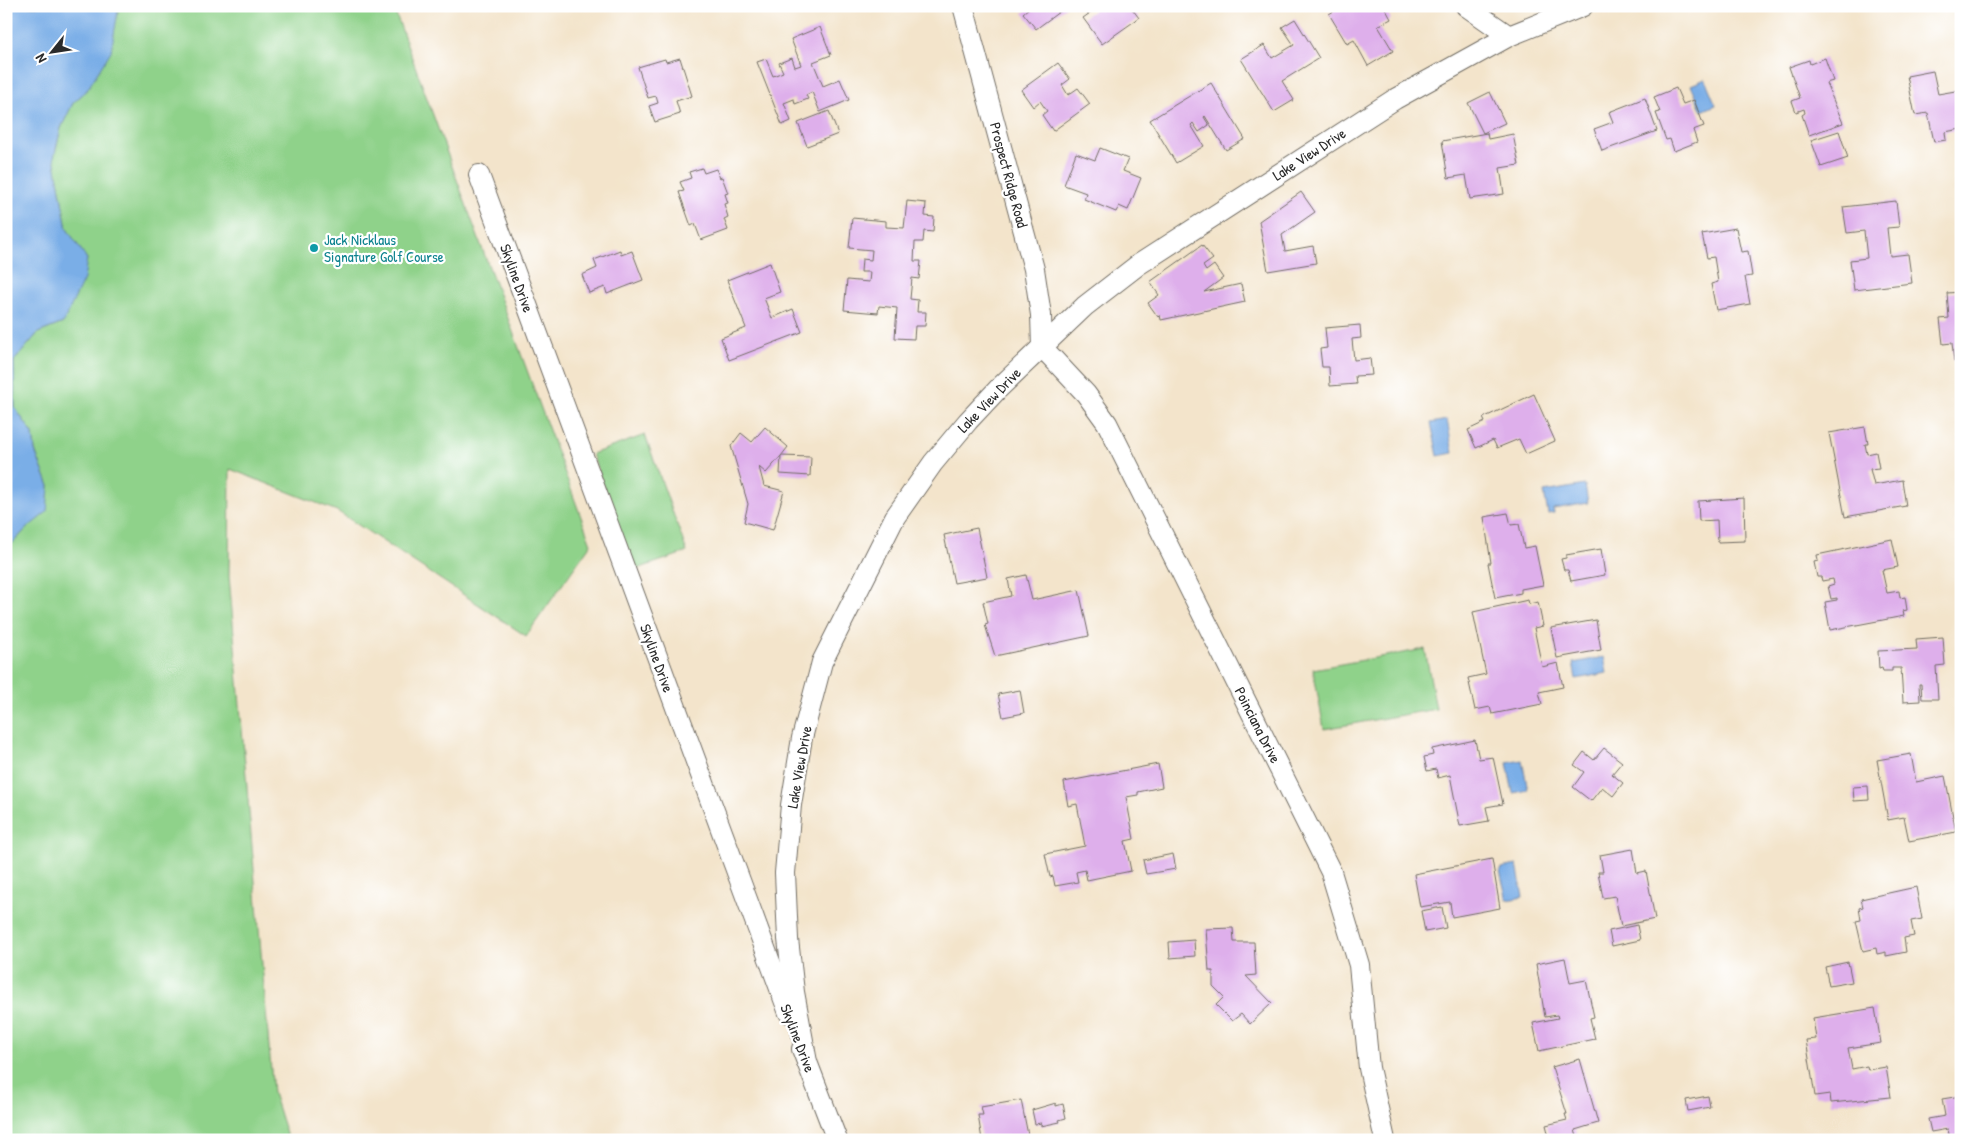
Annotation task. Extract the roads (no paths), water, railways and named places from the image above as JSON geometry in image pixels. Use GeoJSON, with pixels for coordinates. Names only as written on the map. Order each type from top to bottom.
{"type":"FeatureCollection","features":[{"type":"Feature","properties":{"kind":"street","name":"Prospect Ridge Road"},"geometry":{"type":"LineString","coordinates":[[963,6],[1034,269],[1041,315],[1042,347]]}},
{"type":"Feature","properties":{"kind":"street"},"geometry":{"type":"LineString","coordinates":[[1466,6],[1509,36]]}},
{"type":"Feature","properties":{"kind":"street","name":"Lake View Drive"},"geometry":{"type":"LineString","coordinates":[[807,1062],[794,992],[788,939],[785,873],[793,790],[802,738],[822,662],[896,517],[928,470],[968,421],[1042,347],[1085,306],[1138,265],[1395,99],[1509,36],[1584,6]]}},
{"type":"Feature","properties":{"kind":"street","name":"Skyline Drive"},"geometry":{"type":"LineString","coordinates":[[479,175],[837,1140]]}},
{"type":"Feature","properties":{"kind":"street","name":"Poinciana Drive"},"geometry":{"type":"LineString","coordinates":[[1042,347],[1086,394],[1106,423],[1331,872],[1359,965],[1369,1068],[1385,1140]]}},
{"type":"Feature","properties":{"kind":"water"},"geometry":{"type":"Polygon","coordinates":[[[6,6],[119,6],[111,51],[87,90],[73,103],[61,128],[54,157],[67,229],[87,259],[84,279],[63,323],[38,333],[14,361],[15,408],[33,434],[35,451],[49,486],[47,512],[26,529],[6,550],[6,6]]]}},
{"type":"Feature","properties":{"kind":"water"},"geometry":{"type":"Polygon","coordinates":[[[1705,79],[1716,105],[1702,111],[1691,85],[1705,79]]]}},
{"type":"Feature","properties":{"kind":"water"},"geometry":{"type":"Polygon","coordinates":[[[1447,420],[1453,453],[1438,456],[1431,423],[1447,420]]]}},
{"type":"Feature","properties":{"kind":"water"},"geometry":{"type":"Polygon","coordinates":[[[1585,485],[1588,503],[1553,509],[1554,513],[1548,514],[1544,492],[1585,485]]]}},
{"type":"Feature","properties":{"kind":"water"},"geometry":{"type":"Polygon","coordinates":[[[1604,657],[1607,673],[1576,679],[1573,663],[1604,657]]]}},
{"type":"Feature","properties":{"kind":"water"},"geometry":{"type":"Polygon","coordinates":[[[1522,760],[1528,790],[1513,793],[1507,763],[1522,760]]]}},
{"type":"Feature","properties":{"kind":"water"},"geometry":{"type":"Polygon","coordinates":[[[1517,865],[1523,897],[1507,900],[1500,871],[1501,868],[1517,865]]]}},
{"type":"Feature","properties":{"kind":"place","name":"Jack Nicklaus Signature Golf Course"},"geometry":{"type":"Point","coordinates":[314,248]}}]}
